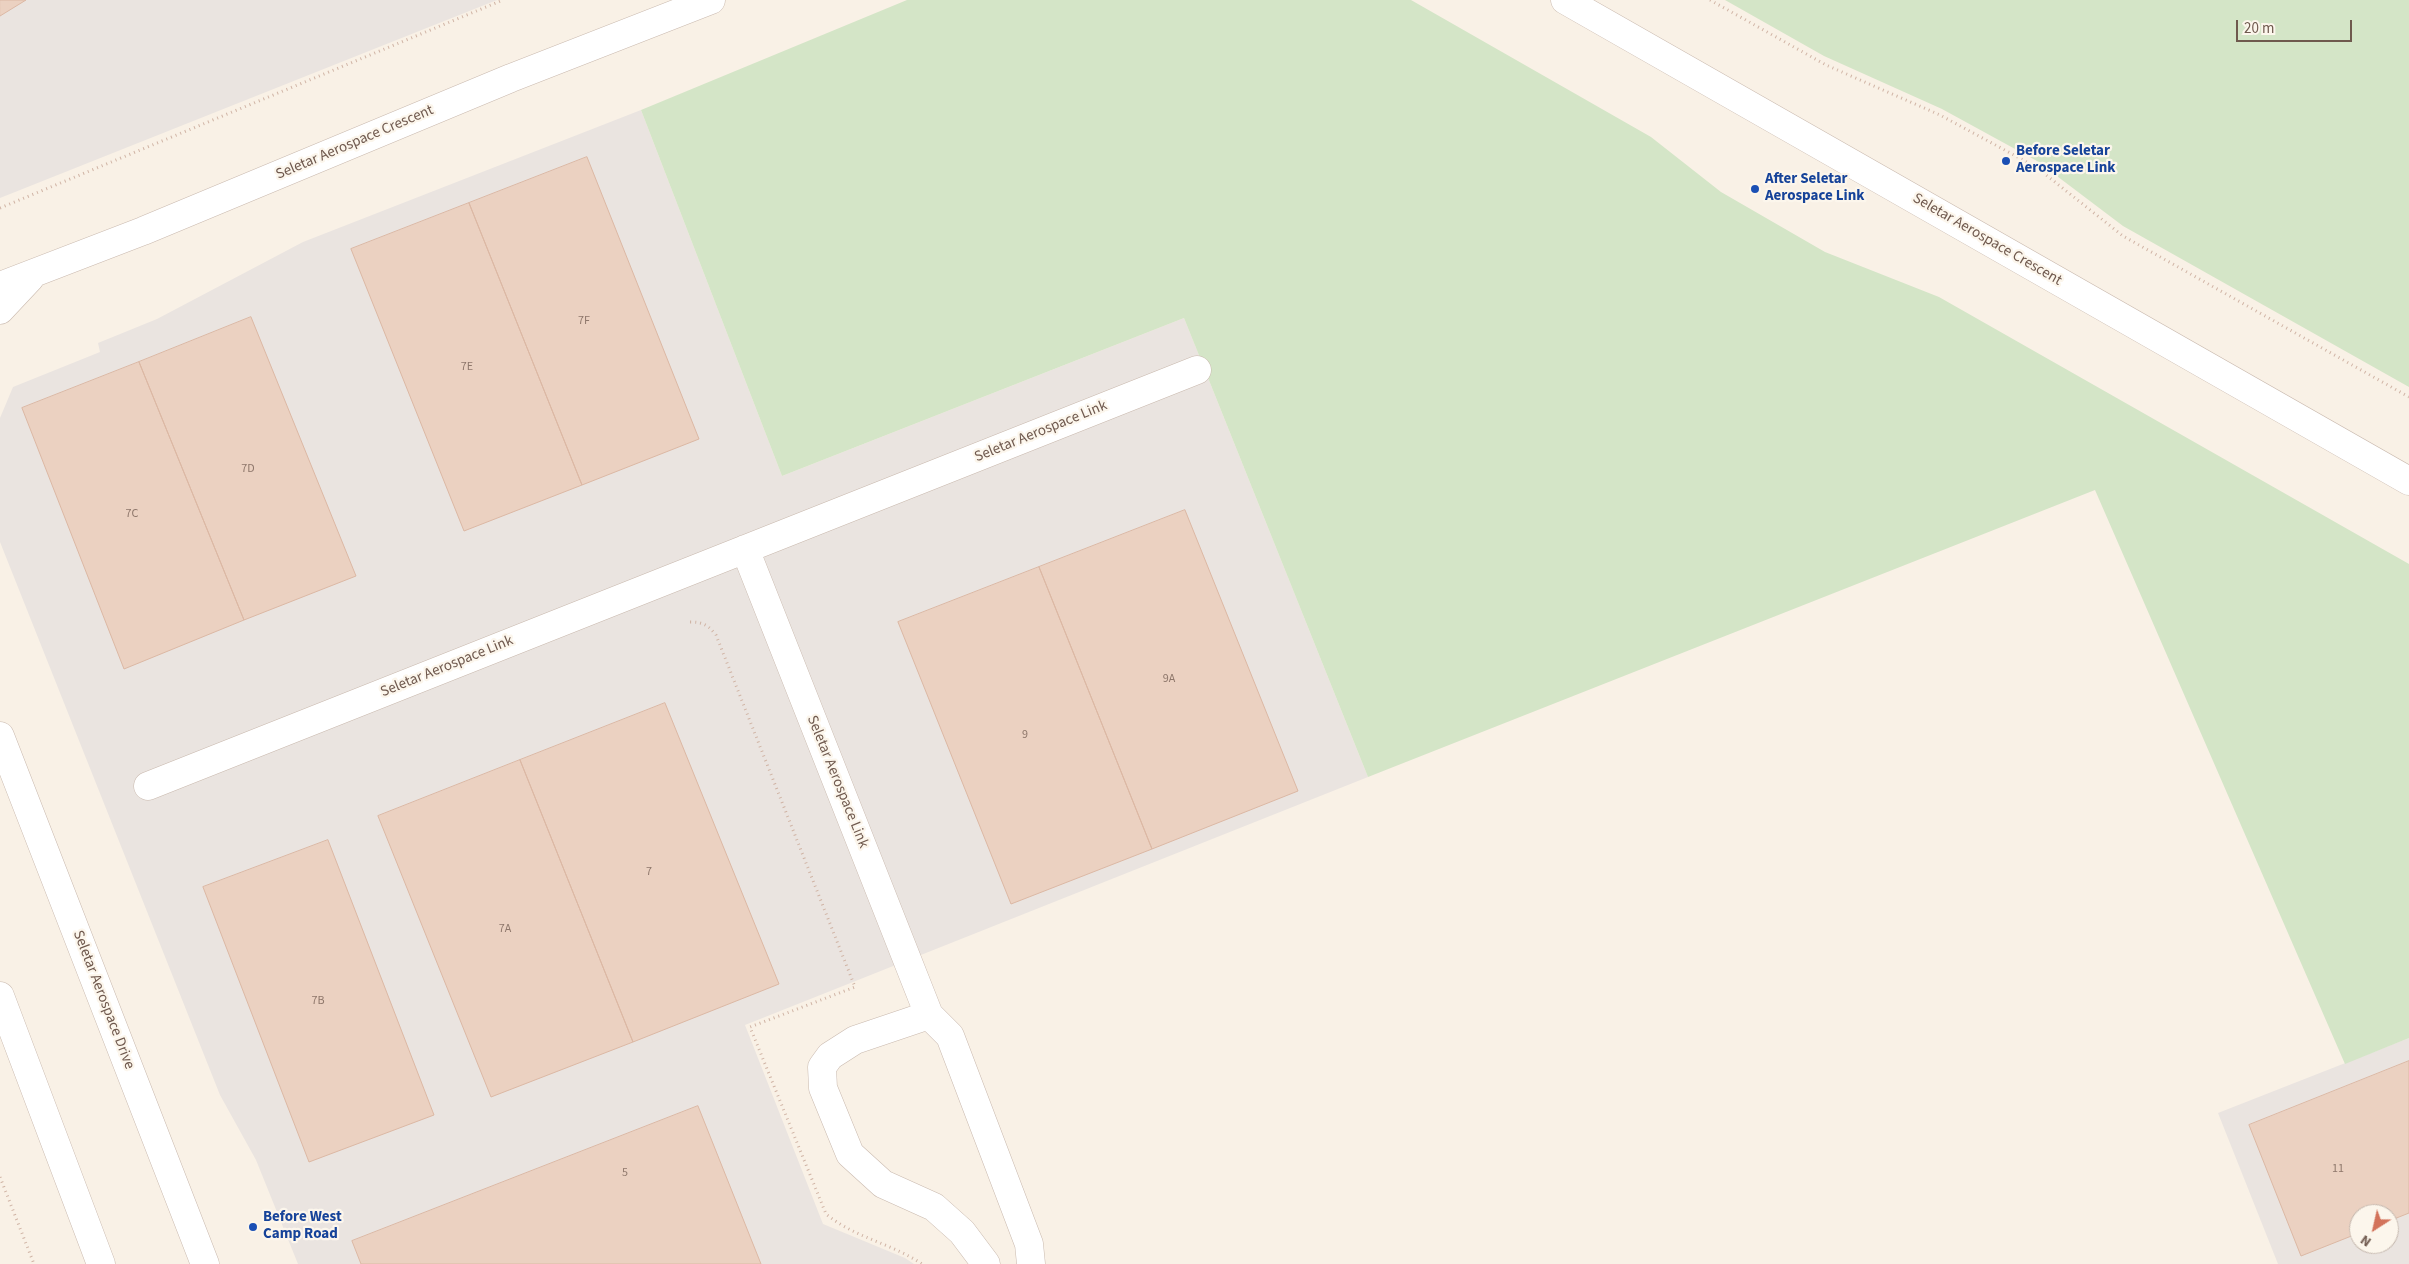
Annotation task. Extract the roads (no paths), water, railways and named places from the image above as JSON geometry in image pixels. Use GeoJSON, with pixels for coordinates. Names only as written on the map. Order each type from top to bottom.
{"type":"FeatureCollection","features":[{"type":"Feature","properties":{"kind":"street","name":"Seletar Aerospace Crescent"},"geometry":{"type":"LineString","coordinates":[[0,286],[143,231],[511,78],[711,0]]}},
{"type":"Feature","properties":{"kind":"street","name":"Seletar Aerospace Crescent"},"geometry":{"type":"LineString","coordinates":[[1565,0],[2409,481]]}},
{"type":"Feature","properties":{"kind":"street"},"geometry":{"type":"LineString","coordinates":[[0,268],[36,271]]}},
{"type":"Feature","properties":{"kind":"street"},"geometry":{"type":"LineString","coordinates":[[0,310],[36,271]]}},
{"type":"Feature","properties":{"kind":"street","name":"Seletar Aerospace Link"},"geometry":{"type":"LineString","coordinates":[[148,786],[1197,370]]}},
{"type":"Feature","properties":{"kind":"street","name":"Seletar Aerospace Link"},"geometry":{"type":"LineString","coordinates":[[745,549],[929,1015]]}},
{"type":"Feature","properties":{"kind":"street","name":"Seletar Aerospace Drive"},"geometry":{"type":"LineString","coordinates":[[0,736],[205,1264]]}},
{"type":"Feature","properties":{"kind":"street"},"geometry":{"type":"LineString","coordinates":[[0,996],[100,1264]]}},
{"type":"Feature","properties":{"kind":"street"},"geometry":{"type":"LineString","coordinates":[[986,1264],[962,1232],[934,1208],[883,1184],[850,1154],[822,1088],[822,1067],[830,1056],[854,1040],[929,1015],[950,1036],[1029,1244],[1031,1264]]}},
{"type":"Feature","properties":{"kind":"place","name":"Before Seletar Aerospace Link"},"geometry":{"type":"Point","coordinates":[2006,161]}},
{"type":"Feature","properties":{"kind":"place","name":"After Seletar Aerospace Link"},"geometry":{"type":"Point","coordinates":[1755,189]}},
{"type":"Feature","properties":{"kind":"place","name":"Before West Camp Road"},"geometry":{"type":"Point","coordinates":[253,1227]}}]}
